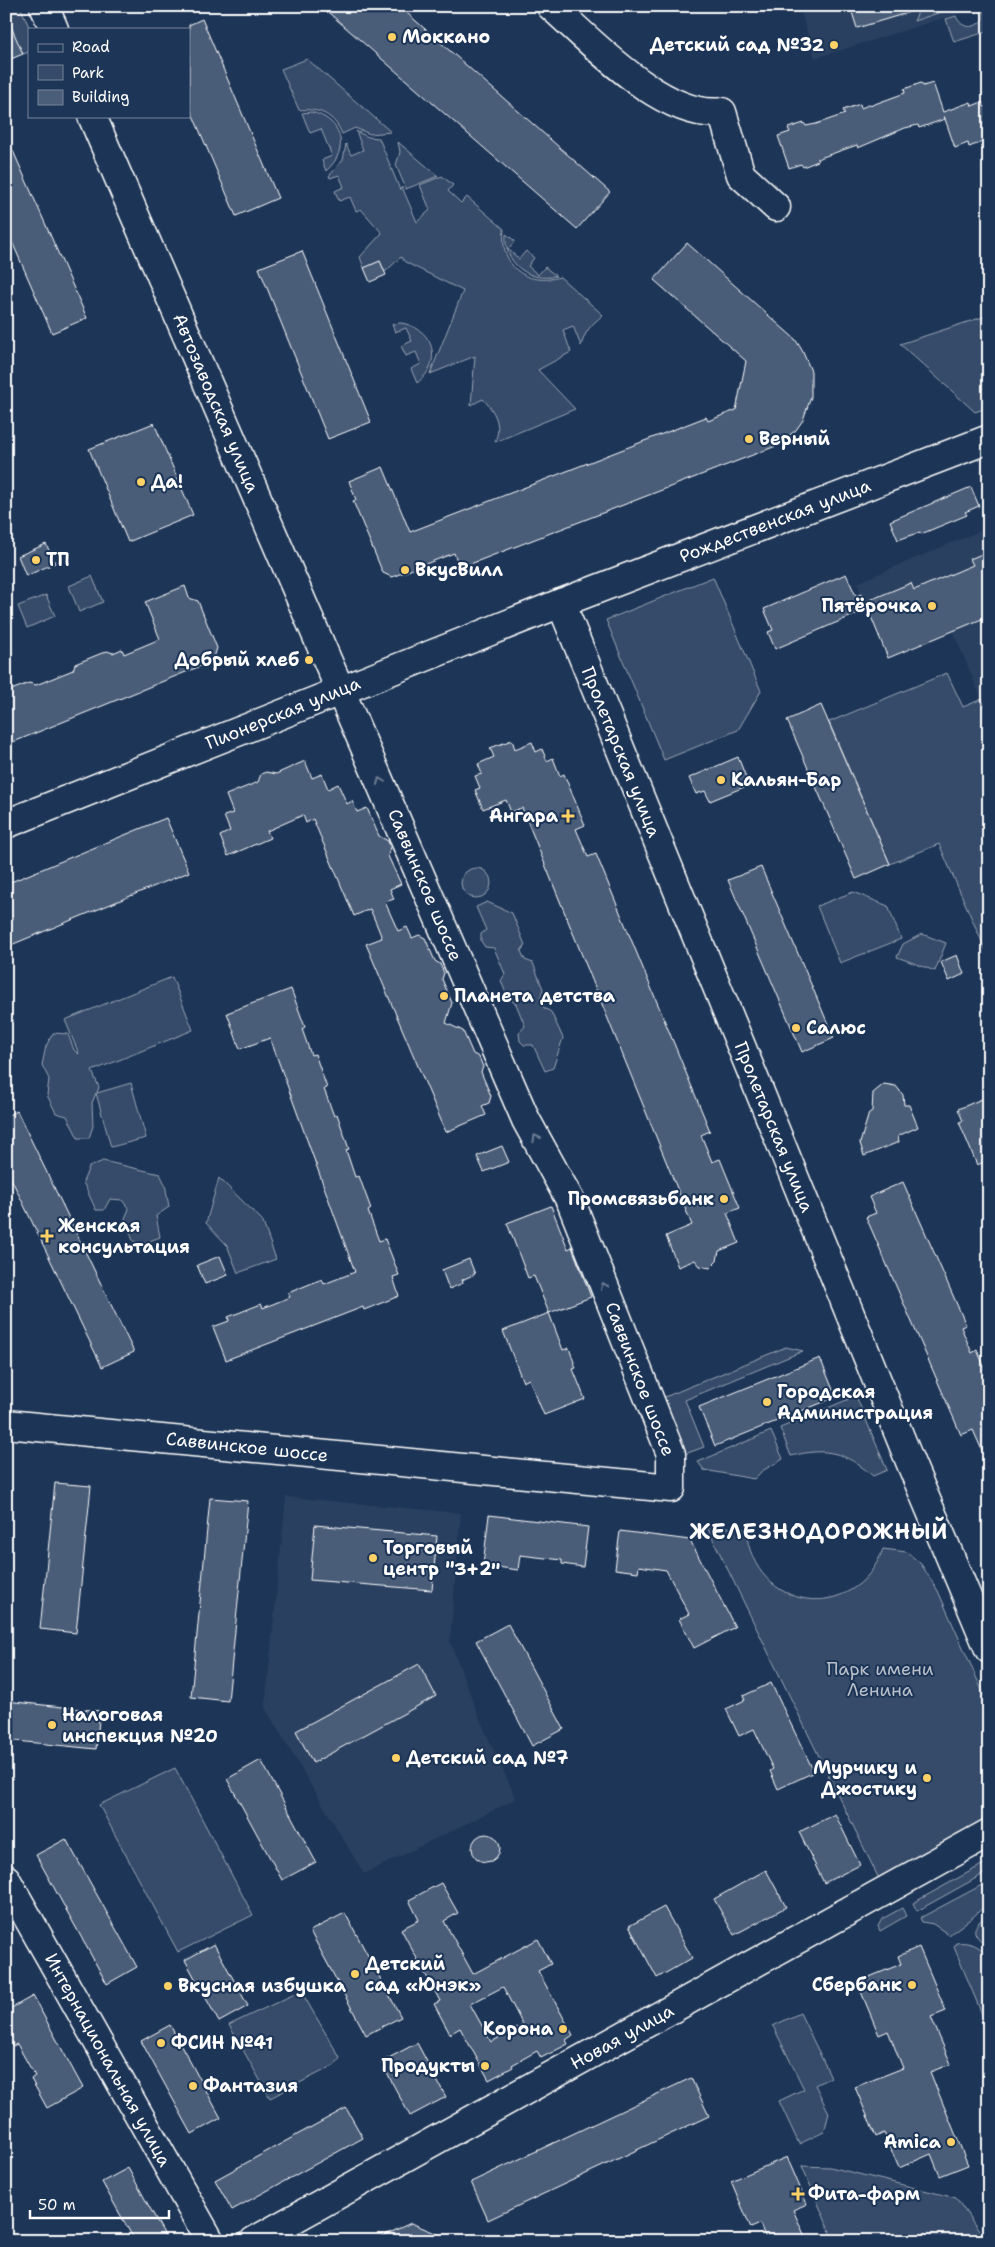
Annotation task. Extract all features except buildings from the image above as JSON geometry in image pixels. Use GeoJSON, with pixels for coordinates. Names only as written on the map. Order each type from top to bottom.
{"type":"FeatureCollection","features":[{"type":"Feature","properties":{"kind":"street"},"geometry":{"type":"LineString","coordinates":[[44,6],[54,28]]}},
{"type":"Feature","properties":{"kind":"street"},"geometry":{"type":"LineString","coordinates":[[551,6],[643,86],[704,114],[722,112],[741,175],[776,207]]}},
{"type":"Feature","properties":{"kind":"street","name":"Автозаводская улица"},"geometry":{"type":"LineString","coordinates":[[93,118],[340,690]]}},
{"type":"Feature","properties":{"kind":"street","name":"Рождественская улица"},"geometry":{"type":"LineString","coordinates":[[561,603],[989,439]]}},
{"type":"Feature","properties":{"kind":"street","name":"Пионерская улица"},"geometry":{"type":"LineString","coordinates":[[6,824],[561,603]]}},
{"type":"Feature","properties":{"kind":"street","name":"Пролетарская улица"},"geometry":{"type":"LineString","coordinates":[[561,603],[904,1446],[989,1649]]}},
{"type":"Feature","properties":{"kind":"street","name":"Саввинское шоссе"},"geometry":{"type":"LineString","coordinates":[[6,1424],[671,1488],[672,1454],[571,1202],[526,1120],[340,690]]}},
{"type":"Feature","properties":{"kind":"street","name":"Новая улица"},"geometry":{"type":"LineString","coordinates":[[254,2241],[989,1833]]}},
{"type":"Feature","properties":{"kind":"street","name":"Интернациональная улица"},"geometry":{"type":"LineString","coordinates":[[7,1883],[210,2241]]}},
{"type":"Feature","properties":{"kind":"shaded area","name":"Детский сад №32"},"geometry":{"type":"Polygon","coordinates":[[[799,6],[983,6],[815,58],[799,6]]]}},
{"type":"Feature","properties":{"kind":"shaded area"},"geometry":{"type":"Polygon","coordinates":[[[989,527],[989,717],[953,631],[888,658],[857,583],[989,527]]]}},
{"type":"Feature","properties":{"kind":"shaded area","name":"Детский сад №7"},"geometry":{"type":"Polygon","coordinates":[[[286,1497],[461,1513],[450,1641],[479,1717],[516,1799],[364,1874],[265,1708],[286,1497]]]}},
{"type":"Feature","properties":{"kind":"green space"},"geometry":{"type":"Polygon","coordinates":[[[6,6],[20,6],[30,28],[28,28],[28,52],[23,54],[6,19],[6,6]]]}},
{"type":"Feature","properties":{"kind":"green space"},"geometry":{"type":"Polygon","coordinates":[[[921,6],[949,6],[950,9],[914,21],[921,6]]]}},
{"type":"Feature","properties":{"kind":"green space"},"geometry":{"type":"Polygon","coordinates":[[[989,6],[989,31],[954,42],[946,19],[956,16],[961,24],[965,26],[976,25],[983,19],[983,8],[989,6]]]}},
{"type":"Feature","properties":{"kind":"green space"},"geometry":{"type":"Polygon","coordinates":[[[307,59],[391,132],[370,134],[355,128],[342,134],[335,122],[325,114],[313,110],[299,110],[281,69],[307,59]]]}},
{"type":"Feature","properties":{"kind":"green space"},"geometry":{"type":"Polygon","coordinates":[[[311,112],[330,121],[340,136],[339,153],[326,171],[322,160],[332,156],[321,129],[310,133],[302,113],[311,112]]]}},
{"type":"Feature","properties":{"kind":"green space"},"geometry":{"type":"Polygon","coordinates":[[[356,131],[368,137],[379,138],[400,190],[402,187],[417,222],[430,210],[420,185],[442,176],[453,185],[448,191],[461,203],[467,197],[504,229],[506,253],[510,263],[517,270],[526,276],[536,279],[560,277],[603,315],[584,336],[581,346],[573,326],[563,330],[571,352],[538,370],[575,409],[495,442],[498,430],[496,419],[491,409],[483,399],[471,405],[475,356],[430,374],[463,291],[405,262],[401,257],[385,272],[380,261],[364,268],[360,257],[382,233],[361,209],[356,211],[350,197],[339,201],[335,191],[344,187],[339,175],[330,178],[329,176],[343,160],[346,144],[351,155],[363,150],[356,131]]]}},
{"type":"Feature","properties":{"kind":"green space"},"geometry":{"type":"Polygon","coordinates":[[[398,142],[438,176],[406,189],[396,165],[400,152],[398,142]]]}},
{"type":"Feature","properties":{"kind":"green space"},"geometry":{"type":"Polygon","coordinates":[[[506,234],[515,241],[508,249],[519,259],[526,251],[534,258],[528,266],[538,275],[545,267],[556,276],[536,276],[519,268],[509,253],[506,244],[506,234]]]}},
{"type":"Feature","properties":{"kind":"green space"},"geometry":{"type":"Polygon","coordinates":[[[989,315],[989,407],[975,412],[900,344],[989,315]]]}},
{"type":"Feature","properties":{"kind":"green space"},"geometry":{"type":"Polygon","coordinates":[[[401,323],[412,326],[421,332],[428,339],[432,347],[433,357],[431,366],[417,383],[411,369],[421,364],[416,352],[406,356],[401,346],[412,341],[406,328],[395,332],[392,324],[401,323]]]}},
{"type":"Feature","properties":{"kind":"green space"},"geometry":{"type":"Polygon","coordinates":[[[92,576],[103,602],[79,612],[69,586],[92,576]]]}},
{"type":"Feature","properties":{"kind":"green space"},"geometry":{"type":"Polygon","coordinates":[[[713,577],[761,691],[738,730],[664,760],[606,620],[713,577]]]}},
{"type":"Feature","properties":{"kind":"green space"},"geometry":{"type":"Polygon","coordinates":[[[46,595],[55,616],[27,628],[18,606],[46,595]]]}},
{"type":"Feature","properties":{"kind":"green space"},"geometry":{"type":"Polygon","coordinates":[[[947,673],[963,707],[982,699],[989,717],[989,786],[987,787],[989,791],[989,950],[986,951],[939,844],[890,864],[829,722],[947,673]]]}},
{"type":"Feature","properties":{"kind":"green space"},"geometry":{"type":"Polygon","coordinates":[[[476,868],[487,872],[491,883],[487,894],[476,898],[465,894],[461,883],[465,872],[476,868]]]}},
{"type":"Feature","properties":{"kind":"green space"},"geometry":{"type":"Polygon","coordinates":[[[853,892],[888,906],[901,939],[840,963],[817,906],[853,892]]]}},
{"type":"Feature","properties":{"kind":"green space"},"geometry":{"type":"Polygon","coordinates":[[[487,902],[512,913],[525,945],[521,951],[525,960],[533,963],[543,989],[540,999],[544,1008],[551,1012],[563,1038],[553,1068],[545,1071],[533,1045],[524,1045],[520,1041],[519,1033],[525,1026],[516,1004],[508,998],[501,981],[505,974],[494,948],[485,947],[481,941],[481,934],[486,930],[476,907],[487,902]]]}},
{"type":"Feature","properties":{"kind":"green space"},"geometry":{"type":"Polygon","coordinates":[[[922,934],[946,943],[935,971],[897,957],[903,944],[922,934]]]}},
{"type":"Feature","properties":{"kind":"green space"},"geometry":{"type":"Polygon","coordinates":[[[172,977],[193,1030],[92,1071],[99,1087],[97,1093],[131,1083],[146,1138],[111,1147],[96,1093],[92,1103],[93,1126],[89,1138],[78,1138],[67,1116],[56,1113],[47,1095],[49,1079],[42,1065],[46,1046],[53,1033],[68,1034],[74,1050],[79,1054],[65,1020],[172,977]]]}},
{"type":"Feature","properties":{"kind":"green space"},"geometry":{"type":"Polygon","coordinates":[[[103,1161],[160,1174],[165,1184],[169,1207],[156,1216],[160,1237],[142,1244],[133,1241],[125,1218],[129,1209],[122,1200],[110,1199],[104,1210],[96,1210],[83,1182],[89,1167],[103,1161]]]}},
{"type":"Feature","properties":{"kind":"green space"},"geometry":{"type":"Polygon","coordinates":[[[219,1178],[262,1220],[276,1259],[238,1273],[227,1245],[206,1223],[219,1178]]]}},
{"type":"Feature","properties":{"kind":"green space"},"geometry":{"type":"Polygon","coordinates":[[[786,1347],[803,1351],[685,1400],[704,1447],[685,1454],[660,1399],[786,1347]]]}},
{"type":"Feature","properties":{"kind":"green space"},"geometry":{"type":"Polygon","coordinates":[[[856,1396],[887,1470],[873,1476],[853,1461],[825,1452],[791,1456],[780,1428],[856,1396]]]}},
{"type":"Feature","properties":{"kind":"green space"},"geometry":{"type":"Polygon","coordinates":[[[771,1431],[783,1459],[762,1471],[754,1479],[704,1470],[698,1462],[771,1431]]]}},
{"type":"Feature","properties":{"kind":"green space","name":"Парк имени Ленина"},"geometry":{"type":"Polygon","coordinates":[[[706,1525],[746,1529],[753,1557],[766,1578],[785,1592],[807,1599],[829,1598],[851,1590],[869,1574],[883,1549],[907,1552],[921,1564],[938,1591],[989,1706],[989,1823],[881,1883],[706,1525]]]}},
{"type":"Feature","properties":{"kind":"green space"},"geometry":{"type":"Polygon","coordinates":[[[175,1768],[253,1915],[178,1952],[99,1805],[175,1768]]]}},
{"type":"Feature","properties":{"kind":"green space"},"geometry":{"type":"Polygon","coordinates":[[[989,1861],[989,1871],[917,1911],[913,1903],[989,1861]]]}},
{"type":"Feature","properties":{"kind":"green space"},"geometry":{"type":"Polygon","coordinates":[[[989,1884],[989,1902],[949,1935],[933,1924],[922,1922],[920,1918],[980,1886],[989,1884]]]}},
{"type":"Feature","properties":{"kind":"green space"},"geometry":{"type":"Polygon","coordinates":[[[902,1908],[906,1916],[880,1931],[878,1926],[882,1919],[902,1908]]]}},
{"type":"Feature","properties":{"kind":"green space"},"geometry":{"type":"Polygon","coordinates":[[[989,1912],[989,1949],[976,1934],[975,1927],[989,1912]]]}},
{"type":"Feature","properties":{"kind":"green space"},"geometry":{"type":"Polygon","coordinates":[[[956,1943],[975,1945],[989,1958],[989,2010],[984,2019],[954,1947],[956,1943]]]}},
{"type":"Feature","properties":{"kind":"green space"},"geometry":{"type":"Polygon","coordinates":[[[301,1991],[340,2058],[335,2065],[270,2098],[229,2025],[301,1991]]]}},
{"type":"Feature","properties":{"kind":"green space"},"geometry":{"type":"Polygon","coordinates":[[[800,2013],[831,2077],[815,2085],[829,2113],[824,2132],[799,2144],[779,2101],[804,2089],[773,2026],[800,2013]]]}},
{"type":"Feature","properties":{"kind":"green space"},"geometry":{"type":"Polygon","coordinates":[[[802,2166],[830,2167],[956,2198],[986,2241],[834,2241],[802,2166]]]}},
{"type":"Feature","properties":{"kind":"place","name":"Моккано"},"geometry":{"type":"Point","coordinates":[392,37]}},
{"type":"Feature","properties":{"kind":"place","name":"Детский сад №32"},"geometry":{"type":"Point","coordinates":[834,45]}},
{"type":"Feature","properties":{"kind":"place","name":"Верный"},"geometry":{"type":"Point","coordinates":[749,439]}},
{"type":"Feature","properties":{"kind":"place","name":"Да!"},"geometry":{"type":"Point","coordinates":[141,482]}},
{"type":"Feature","properties":{"kind":"place","name":"ТП"},"geometry":{"type":"Point","coordinates":[36,560]}},
{"type":"Feature","properties":{"kind":"place","name":"ВкусВилл"},"geometry":{"type":"Point","coordinates":[405,570]}},
{"type":"Feature","properties":{"kind":"place","name":"Пятёрочка"},"geometry":{"type":"Point","coordinates":[932,606]}},
{"type":"Feature","properties":{"kind":"place","name":"Добрый хлеб"},"geometry":{"type":"Point","coordinates":[309,660]}},
{"type":"Feature","properties":{"kind":"place","name":"Кальян-Бар"},"geometry":{"type":"Point","coordinates":[721,780]}},
{"type":"Feature","properties":{"kind":"place","name":"Ангара"},"geometry":{"type":"Point","coordinates":[568,816]}},
{"type":"Feature","properties":{"kind":"place","name":"Планета детства"},"geometry":{"type":"Point","coordinates":[444,996]}},
{"type":"Feature","properties":{"kind":"place","name":"Салюс"},"geometry":{"type":"Point","coordinates":[796,1028]}},
{"type":"Feature","properties":{"kind":"place","name":"Промсвязьбанк"},"geometry":{"type":"Point","coordinates":[724,1199]}},
{"type":"Feature","properties":{"kind":"place","name":"Женская консультация"},"geometry":{"type":"Point","coordinates":[47,1236]}},
{"type":"Feature","properties":{"kind":"place","name":"Городская Администрация"},"geometry":{"type":"Point","coordinates":[767,1402]}},
{"type":"Feature","properties":{"kind":"place","name":"Торговый центр \"3+2\""},"geometry":{"type":"Point","coordinates":[373,1558]}},
{"type":"Feature","properties":{"kind":"place","name":"Налоговая инспекция №20"},"geometry":{"type":"Point","coordinates":[52,1725]}},
{"type":"Feature","properties":{"kind":"place","name":"Детский сад №7"},"geometry":{"type":"Point","coordinates":[396,1758]}},
{"type":"Feature","properties":{"kind":"place","name":"Мурчику и Джостику"},"geometry":{"type":"Point","coordinates":[927,1778]}},
{"type":"Feature","properties":{"kind":"place","name":"Детский сад «Юнэк»"},"geometry":{"type":"Point","coordinates":[355,1974]}},
{"type":"Feature","properties":{"kind":"place","name":"Сбербанк"},"geometry":{"type":"Point","coordinates":[912,1985]}},
{"type":"Feature","properties":{"kind":"place","name":"Вкусная избушка"},"geometry":{"type":"Point","coordinates":[168,1986]}},
{"type":"Feature","properties":{"kind":"place","name":"Корона"},"geometry":{"type":"Point","coordinates":[563,2029]}},
{"type":"Feature","properties":{"kind":"place","name":"ФСИН №41"},"geometry":{"type":"Point","coordinates":[161,2043]}},
{"type":"Feature","properties":{"kind":"place","name":"Продукты"},"geometry":{"type":"Point","coordinates":[485,2066]}},
{"type":"Feature","properties":{"kind":"place","name":"Фантазия"},"geometry":{"type":"Point","coordinates":[193,2086]}},
{"type":"Feature","properties":{"kind":"place","name":"Amica"},"geometry":{"type":"Point","coordinates":[951,2142]}},
{"type":"Feature","properties":{"kind":"place","name":"Фита-фарм"},"geometry":{"type":"Point","coordinates":[798,2194]}},
{"type":"Feature","properties":{"kind":"district","name":"ЖЕЛЕЗНОДОРОЖНЫЙ"},"geometry":{"type":"Point","coordinates":[819,1531]}}]}
